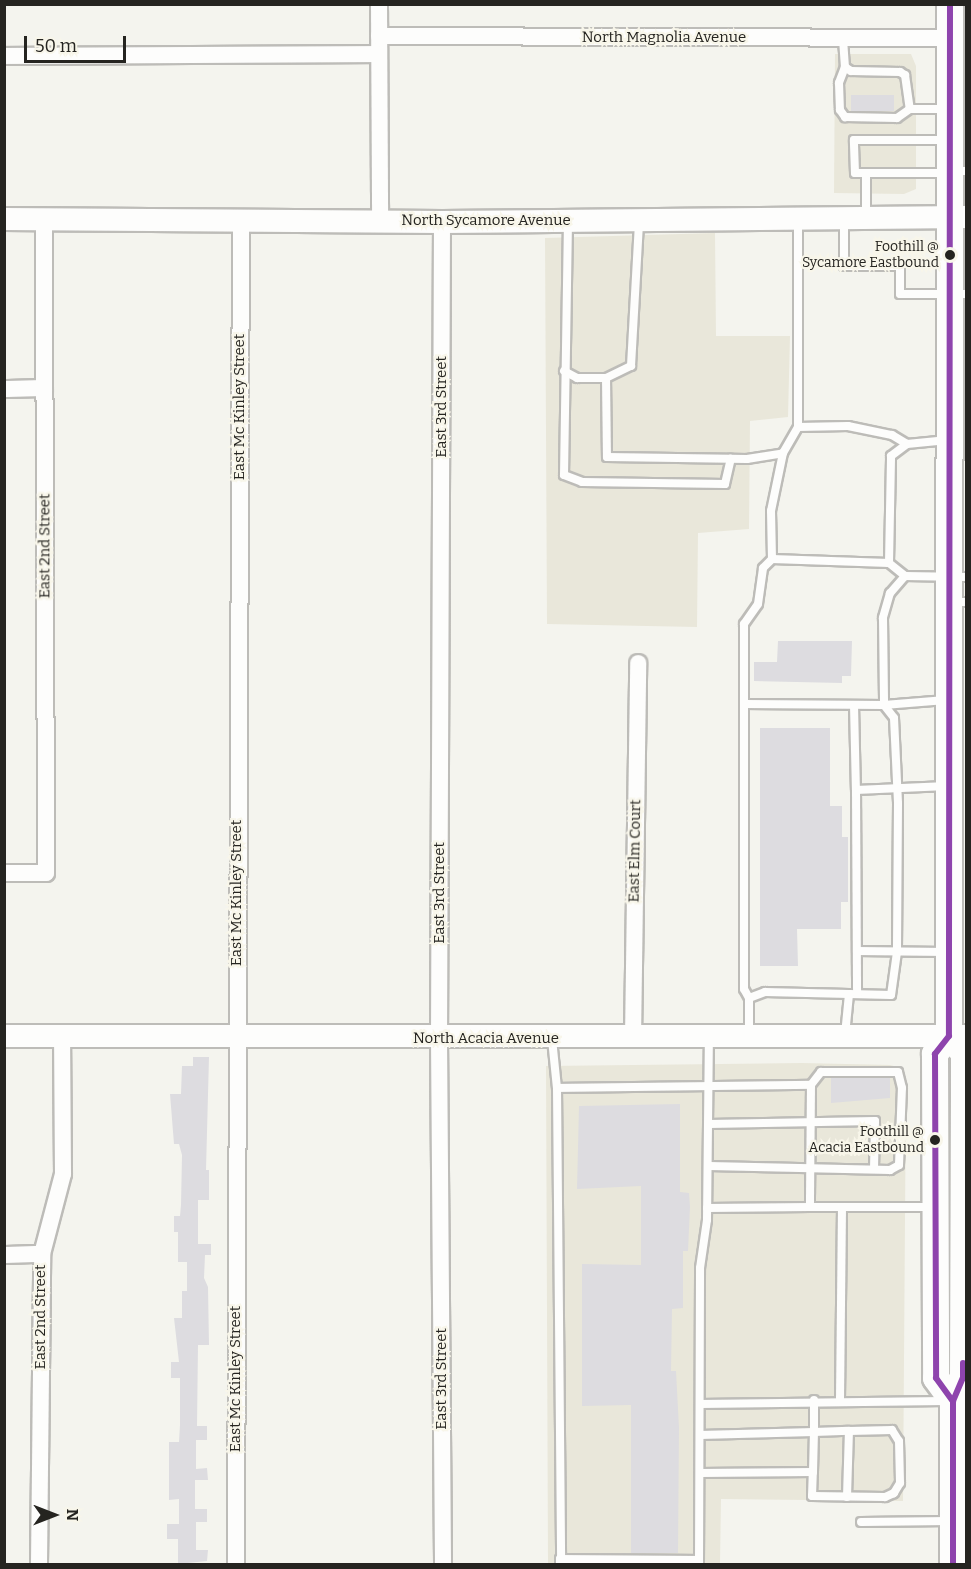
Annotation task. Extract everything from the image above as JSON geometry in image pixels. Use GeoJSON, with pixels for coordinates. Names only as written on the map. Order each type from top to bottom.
{"type":"FeatureCollection","features":[{"type":"Feature","properties":{"kind":"main road"},"geometry":{"type":"LineString","coordinates":[[952,25],[953,111],[959,217],[959,294],[955,323],[955,387],[951,440],[955,471],[959,577],[950,700],[950,786],[954,817],[953,950],[958,1036],[964,1053],[965,1095],[963,1378],[953,1521],[953,1564]]}},
{"type":"Feature","properties":{"kind":"main road"},"geometry":{"type":"LineString","coordinates":[[958,1036],[935,1054],[936,1378],[960,1401]]}},
{"type":"Feature","properties":{"kind":"street"},"geometry":{"type":"LineString","coordinates":[[379,4],[380,222]]}},
{"type":"Feature","properties":{"kind":"street","name":"North Magnolia Avenue"},"geometry":{"type":"LineString","coordinates":[[379,36],[843,39],[952,25]]}},
{"type":"Feature","properties":{"kind":"street"},"geometry":{"type":"LineString","coordinates":[[4,56],[378,54]]}},
{"type":"Feature","properties":{"kind":"street","name":"North Sycamore Avenue"},"geometry":{"type":"LineString","coordinates":[[4,219],[442,222],[959,217]]}},
{"type":"Feature","properties":{"kind":"street","name":"East 2nd Street"},"geometry":{"type":"LineString","coordinates":[[4,873],[46,873],[44,220]]}},
{"type":"Feature","properties":{"kind":"street","name":"East Mc Kinley Street"},"geometry":{"type":"LineString","coordinates":[[236,1564],[236,1039],[241,221]]}},
{"type":"Feature","properties":{"kind":"street","name":"East 3rd Street"},"geometry":{"type":"LineString","coordinates":[[442,222],[439,1039],[443,1564]]}},
{"type":"Feature","properties":{"kind":"street"},"geometry":{"type":"LineString","coordinates":[[4,389],[44,388]]}},
{"type":"Feature","properties":{"kind":"street","name":"East Elm Court"},"geometry":{"type":"LineString","coordinates":[[633,1039],[638,663]]}},
{"type":"Feature","properties":{"kind":"street","name":"North Acacia Avenue"},"geometry":{"type":"LineString","coordinates":[[4,1036],[236,1039],[633,1039],[958,1036]]}},
{"type":"Feature","properties":{"kind":"street","name":"East 2nd Street"},"geometry":{"type":"LineString","coordinates":[[39,1564],[42,1254],[63,1174],[62,1037]]}},
{"type":"Feature","properties":{"kind":"street"},"geometry":{"type":"LineString","coordinates":[[4,1255],[42,1254]]}},
{"type":"Feature","properties":{"kind":"lane"},"geometry":{"type":"LineString","coordinates":[[843,39],[845,67],[839,83],[840,110],[845,117],[897,118],[910,110],[953,111]]}},
{"type":"Feature","properties":{"kind":"lane"},"geometry":{"type":"LineString","coordinates":[[845,67],[851,72],[900,72],[905,75],[910,110]]}},
{"type":"Feature","properties":{"kind":"lane"},"geometry":{"type":"LineString","coordinates":[[953,111],[854,140],[855,173],[956,172]]}},
{"type":"Feature","properties":{"kind":"lane"},"geometry":{"type":"LineString","coordinates":[[866,173],[844,266],[900,266],[900,294],[959,294]]}},
{"type":"Feature","properties":{"kind":"lane"},"geometry":{"type":"LineString","coordinates":[[748,1038],[749,998],[744,989],[744,624],[758,604],[763,568],[772,559],[771,511],[783,453],[798,427],[798,218]]}},
{"type":"Feature","properties":{"kind":"lane"},"geometry":{"type":"LineString","coordinates":[[564,371],[577,378],[606,378],[631,366],[639,220]]}},
{"type":"Feature","properties":{"kind":"lane"},"geometry":{"type":"LineString","coordinates":[[568,221],[564,475],[582,482],[725,484],[731,459]]}},
{"type":"Feature","properties":{"kind":"lane"},"geometry":{"type":"LineString","coordinates":[[606,378],[607,457],[731,459],[783,453]]}},
{"type":"Feature","properties":{"kind":"lane"},"geometry":{"type":"LineString","coordinates":[[798,427],[848,426],[892,435],[907,444]]}},
{"type":"Feature","properties":{"kind":"lane"},"geometry":{"type":"LineString","coordinates":[[890,563],[891,456],[907,444],[951,440]]}},
{"type":"Feature","properties":{"kind":"lane"},"geometry":{"type":"LineString","coordinates":[[772,559],[890,563],[905,576],[959,577]]}},
{"type":"Feature","properties":{"kind":"lane"},"geometry":{"type":"LineString","coordinates":[[749,998],[765,992],[891,995],[897,952],[894,718],[885,705],[883,618],[890,593],[905,576]]}},
{"type":"Feature","properties":{"kind":"lane"},"geometry":{"type":"LineString","coordinates":[[744,705],[885,705],[950,700]]}},
{"type":"Feature","properties":{"kind":"lane"},"geometry":{"type":"LineString","coordinates":[[845,1037],[853,994],[857,951],[854,705]]}},
{"type":"Feature","properties":{"kind":"lane"},"geometry":{"type":"LineString","coordinates":[[856,790],[950,786]]}},
{"type":"Feature","properties":{"kind":"lane"},"geometry":{"type":"LineString","coordinates":[[857,951],[953,950]]}},
{"type":"Feature","properties":{"kind":"lane"},"geometry":{"type":"LineString","coordinates":[[552,1039],[557,1088],[561,1562],[699,1562],[700,1268],[709,1166],[709,1038]]}},
{"type":"Feature","properties":{"kind":"lane"},"geometry":{"type":"LineString","coordinates":[[709,1166],[811,1167],[874,1168],[890,1170],[899,1165],[902,1088],[898,1072],[820,1072],[811,1084],[812,1122],[811,1167],[810,1207]]}},
{"type":"Feature","properties":{"kind":"lane"},"geometry":{"type":"LineString","coordinates":[[557,1088],[811,1084]]}},
{"type":"Feature","properties":{"kind":"lane"},"geometry":{"type":"LineString","coordinates":[[709,1124],[875,1121],[874,1168]]}},
{"type":"Feature","properties":{"kind":"lane"},"geometry":{"type":"LineString","coordinates":[[840,1399],[842,1207]]}},
{"type":"Feature","properties":{"kind":"lane"},"geometry":{"type":"LineString","coordinates":[[707,1208],[936,1207]]}},
{"type":"Feature","properties":{"kind":"lane"},"geometry":{"type":"LineString","coordinates":[[700,1404],[840,1399],[960,1401]]}},
{"type":"Feature","properties":{"kind":"lane"},"geometry":{"type":"LineString","coordinates":[[700,1435],[814,1432],[884,1430],[892,1430],[899,1441],[900,1483],[894,1493],[885,1497],[812,1496],[814,1432],[814,1400]]}},
{"type":"Feature","properties":{"kind":"lane"},"geometry":{"type":"LineString","coordinates":[[849,1431],[849,1497]]}},
{"type":"Feature","properties":{"kind":"lane"},"geometry":{"type":"LineString","coordinates":[[700,1473],[813,1472]]}},
{"type":"Feature","properties":{"kind":"lane"},"geometry":{"type":"LineString","coordinates":[[861,1522],[953,1521]]}},
{"type":"Feature","properties":{"kind":"shaded area"},"geometry":{"type":"Polygon","coordinates":[[[835,54],[911,54],[916,66],[916,189],[904,194],[834,193],[835,54]]]}},
{"type":"Feature","properties":{"kind":"shaded area"},"geometry":{"type":"Polygon","coordinates":[[[715,233],[716,336],[790,336],[788,417],[750,421],[749,529],[698,533],[697,627],[547,624],[545,238],[715,233]]]}},
{"type":"Feature","properties":{"kind":"shaded area"},"geometry":{"type":"Polygon","coordinates":[[[802,1063],[890,1065],[901,1068],[906,1079],[903,1501],[721,1499],[720,1564],[548,1564],[546,1066],[802,1063]]]}},
{"type":"Feature","properties":{"kind":"building"},"geometry":{"type":"Polygon","coordinates":[[[851,95],[894,95],[894,111],[851,111],[851,95]]]}},
{"type":"Feature","properties":{"kind":"building"},"geometry":{"type":"Polygon","coordinates":[[[778,641],[852,641],[851,676],[842,676],[842,683],[754,681],[754,662],[777,662],[778,641]]]}},
{"type":"Feature","properties":{"kind":"building"},"geometry":{"type":"Polygon","coordinates":[[[760,728],[830,728],[830,806],[842,806],[842,837],[848,837],[848,902],[841,902],[841,929],[797,929],[798,966],[760,966],[760,728]]]}},
{"type":"Feature","properties":{"kind":"building"},"geometry":{"type":"Polygon","coordinates":[[[193,1057],[209,1057],[206,1170],[209,1170],[209,1200],[198,1200],[198,1244],[211,1244],[211,1255],[205,1255],[204,1278],[208,1287],[209,1345],[198,1345],[197,1426],[207,1426],[207,1440],[196,1440],[196,1469],[207,1468],[208,1480],[195,1480],[195,1509],[207,1509],[207,1522],[196,1522],[196,1550],[208,1550],[207,1561],[178,1564],[178,1539],[167,1539],[167,1524],[179,1524],[179,1499],[169,1500],[169,1442],[179,1442],[180,1425],[180,1378],[171,1378],[171,1362],[179,1362],[174,1318],[182,1318],[182,1291],[187,1291],[187,1262],[178,1262],[178,1232],[174,1232],[174,1216],[180,1216],[182,1155],[179,1144],[174,1144],[170,1094],[181,1094],[182,1066],[193,1066],[193,1057]]]}},
{"type":"Feature","properties":{"kind":"building"},"geometry":{"type":"Polygon","coordinates":[[[831,1078],[890,1078],[890,1098],[831,1103],[831,1078]]]}},
{"type":"Feature","properties":{"kind":"building"},"geometry":{"type":"Polygon","coordinates":[[[680,1104],[680,1192],[689,1193],[690,1207],[688,1251],[683,1251],[683,1308],[672,1309],[671,1371],[676,1371],[679,1428],[678,1553],[631,1553],[631,1405],[582,1406],[582,1264],[641,1265],[641,1186],[577,1189],[579,1106],[680,1104]]]}},
{"type":"Feature","properties":{"kind":"transit line"},"geometry":{"type":"LineString","coordinates":[[950,4],[949,1036],[935,1054],[936,1378],[953,1401]]}},
{"type":"Feature","properties":{"kind":"transit line"},"geometry":{"type":"LineString","coordinates":[[953,1564],[953,1401],[963,1378],[963,1363]]}},
{"type":"Feature","properties":{"kind":"place","name":"Foothill @ Sycamore Eastbound"},"geometry":{"type":"Point","coordinates":[950,255]}},
{"type":"Feature","properties":{"kind":"place","name":"Foothill @ Acacia Eastbound"},"geometry":{"type":"Point","coordinates":[935,1140]}}]}
